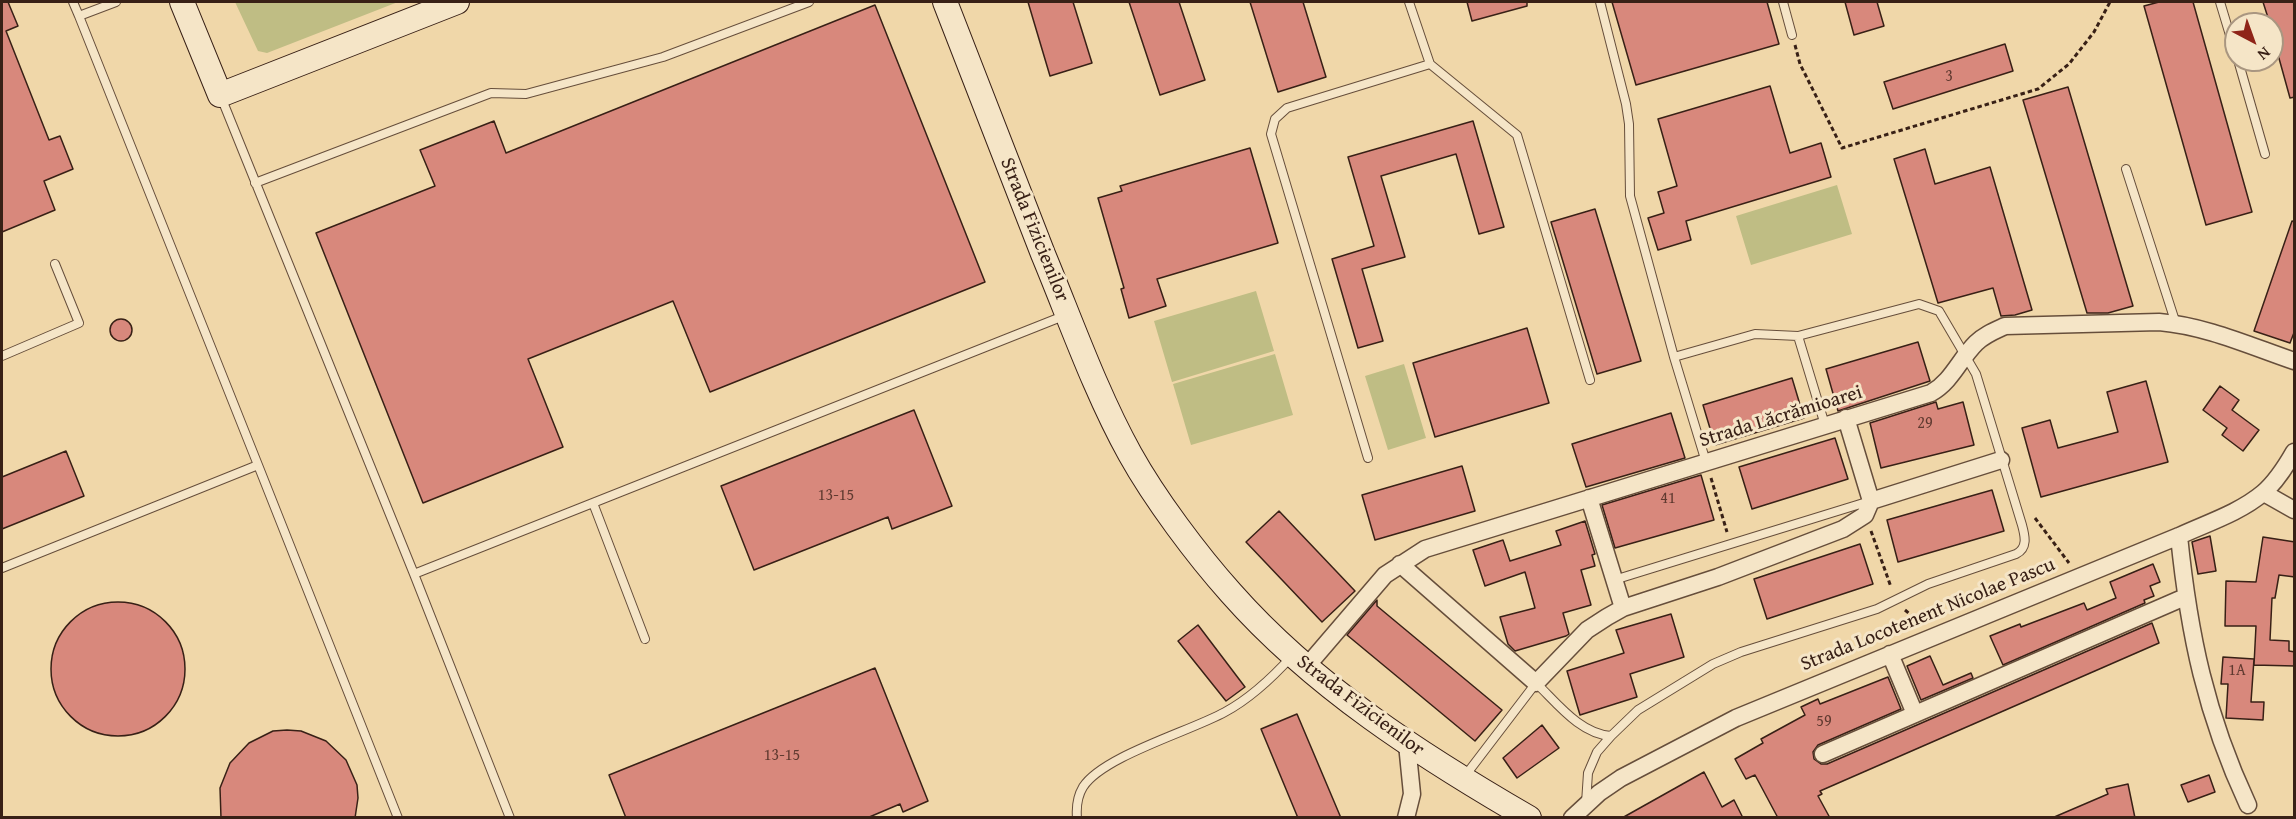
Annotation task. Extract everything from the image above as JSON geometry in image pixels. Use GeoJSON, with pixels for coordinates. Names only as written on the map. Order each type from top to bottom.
{"type":"FeatureCollection","features":[{"type":"Feature","properties":{"kind":"street"},"geometry":{"type":"LineString","coordinates":[[182,2],[220,96],[457,2]]}},
{"type":"Feature","properties":{"kind":"street","name":"Strada Fizicienilor"},"geometry":{"type":"LineString","coordinates":[[945,2],[1068,314],[1113,421],[1131,456],[1134,476],[1167,525],[1190,555],[1211,569],[1254,618],[1300,660],[1407,744],[1529,818]]}},
{"type":"Feature","properties":{"kind":"street","name":"Strada Lăcrămioarei"},"geometry":{"type":"LineString","coordinates":[[1300,660],[1385,575],[1425,549],[1930,393],[1942,387],[1951,378],[1976,343],[1989,333],[2005,326],[2176,324],[2197,328],[2295,361]]}},
{"type":"Feature","properties":{"kind":"street"},"geometry":{"type":"LineString","coordinates":[[1846,418],[1868,508]]}},
{"type":"Feature","properties":{"kind":"street","name":"Strada Locotenent Nicolae Pascu"},"geometry":{"type":"LineString","coordinates":[[1572,818],[1586,804],[1621,778],[1727,722],[1785,696],[2179,536],[2242,507],[2264,493],[2284,470],[2295,452]]}},
{"type":"Feature","properties":{"kind":"street"},"geometry":{"type":"LineString","coordinates":[[1400,564],[1536,683],[1587,630],[1623,608],[1718,577],[1844,529],[1868,508],[2001,460]]}},
{"type":"Feature","properties":{"kind":"street"},"geometry":{"type":"LineString","coordinates":[[2264,493],[2295,510]]}},
{"type":"Feature","properties":{"kind":"street"},"geometry":{"type":"LineString","coordinates":[[1589,498],[1623,608]]}},
{"type":"Feature","properties":{"kind":"street"},"geometry":{"type":"LineString","coordinates":[[2179,536],[2185,597],[2193,641],[2211,712],[2227,759],[2248,805]]}},
{"type":"Feature","properties":{"kind":"street"},"geometry":{"type":"LineString","coordinates":[[1823,754],[2185,597]]}},
{"type":"Feature","properties":{"kind":"street"},"geometry":{"type":"LineString","coordinates":[[1890,654],[1915,714]]}},
{"type":"Feature","properties":{"kind":"street"},"geometry":{"type":"LineString","coordinates":[[1406,818],[1412,794],[1407,744]]}},
{"type":"Feature","properties":{"kind":"lane"},"geometry":{"type":"LineString","coordinates":[[73,2],[398,818]]}},
{"type":"Feature","properties":{"kind":"lane"},"geometry":{"type":"LineString","coordinates":[[79,16],[116,2]]}},
{"type":"Feature","properties":{"kind":"lane"},"geometry":{"type":"LineString","coordinates":[[255,183],[491,93],[526,94],[663,57],[809,2]]}},
{"type":"Feature","properties":{"kind":"lane"},"geometry":{"type":"LineString","coordinates":[[1409,2],[1430,64],[1516,135],[1590,380]]}},
{"type":"Feature","properties":{"kind":"lane"},"geometry":{"type":"LineString","coordinates":[[1600,2],[1626,104],[1629,124],[1630,196],[1674,357],[1706,462]]}},
{"type":"Feature","properties":{"kind":"lane"},"geometry":{"type":"LineString","coordinates":[[1783,2],[1792,34]]}},
{"type":"Feature","properties":{"kind":"lane"},"geometry":{"type":"LineString","coordinates":[[1368,458],[1271,134],[1275,118],[1287,108],[1430,64]]}},
{"type":"Feature","properties":{"kind":"lane"},"geometry":{"type":"LineString","coordinates":[[2241,72],[2265,154]]}},
{"type":"Feature","properties":{"kind":"lane"},"geometry":{"type":"LineString","coordinates":[[220,96],[414,574],[510,818]]}},
{"type":"Feature","properties":{"kind":"lane"},"geometry":{"type":"LineString","coordinates":[[2127,169],[2176,324]]}},
{"type":"Feature","properties":{"kind":"lane"},"geometry":{"type":"LineString","coordinates":[[2,356],[79,324],[55,264]]}},
{"type":"Feature","properties":{"kind":"lane"},"geometry":{"type":"LineString","coordinates":[[1586,804],[1588,773],[1597,752],[1611,736],[1638,710],[1713,664],[1741,652],[1877,609],[1928,584],[2021,552],[2025,537],[1976,374],[1939,312],[1919,304],[1798,336],[1755,334],[1674,357]]}},
{"type":"Feature","properties":{"kind":"lane"},"geometry":{"type":"LineString","coordinates":[[414,574],[1068,314]]}},
{"type":"Feature","properties":{"kind":"lane"},"geometry":{"type":"LineString","coordinates":[[1798,336],[1825,425]]}},
{"type":"Feature","properties":{"kind":"lane"},"geometry":{"type":"LineString","coordinates":[[2,568],[258,465]]}},
{"type":"Feature","properties":{"kind":"lane"},"geometry":{"type":"LineString","coordinates":[[593,503],[645,639]]}},
{"type":"Feature","properties":{"kind":"lane"},"geometry":{"type":"LineString","coordinates":[[1614,580],[1730,544],[1868,508]]}},
{"type":"Feature","properties":{"kind":"lane"},"geometry":{"type":"LineString","coordinates":[[1077,818],[1076,803],[1082,788],[1091,777],[1108,765],[1224,713],[1300,660]]}},
{"type":"Feature","properties":{"kind":"lane"},"geometry":{"type":"LineString","coordinates":[[1463,779],[1536,683],[1587,730],[1598,735],[1611,736]]}},
{"type":"Feature","properties":{"kind":"path"},"geometry":{"type":"LineString","coordinates":[[1800,64],[1842,148],[2038,89],[2069,64],[2094,32],[2110,2]]}},
{"type":"Feature","properties":{"kind":"path"},"geometry":{"type":"LineString","coordinates":[[1706,462],[1730,544]]}},
{"type":"Feature","properties":{"kind":"path"},"geometry":{"type":"LineString","coordinates":[[2013,495],[2033,516],[2079,577]]}},
{"type":"Feature","properties":{"kind":"path"},"geometry":{"type":"LineString","coordinates":[[1868,508],[1896,601],[1935,636]]}},
{"type":"Feature","properties":{"kind":"shaded area"},"geometry":{"type":"Polygon","coordinates":[[[235,2],[398,2],[267,53],[258,51],[235,2]]]}},
{"type":"Feature","properties":{"kind":"shaded area"},"geometry":{"type":"Polygon","coordinates":[[[1837,185],[1852,234],[1751,265],[1736,216],[1837,185]]]}},
{"type":"Feature","properties":{"kind":"shaded area"},"geometry":{"type":"Polygon","coordinates":[[[1256,291],[1274,351],[1172,382],[1154,321],[1256,291]]]}},
{"type":"Feature","properties":{"kind":"shaded area"},"geometry":{"type":"Polygon","coordinates":[[[1275,354],[1293,415],[1191,445],[1173,384],[1275,354]]]}},
{"type":"Feature","properties":{"kind":"shaded area"},"geometry":{"type":"Polygon","coordinates":[[[1404,364],[1426,438],[1388,450],[1365,376],[1404,364]]]}},
{"type":"Feature","properties":{"kind":"building"},"geometry":{"type":"Polygon","coordinates":[[[2,2],[8,2],[18,26],[6,31],[49,140],[60,136],[73,169],[44,181],[55,210],[2,232],[2,2]]]}},
{"type":"Feature","properties":{"kind":"building"},"geometry":{"type":"Polygon","coordinates":[[[1028,2],[1073,2],[1092,63],[1050,76],[1028,2]]]}},
{"type":"Feature","properties":{"kind":"building"},"geometry":{"type":"Polygon","coordinates":[[[1129,2],[1179,2],[1205,80],[1160,95],[1129,2]]]}},
{"type":"Feature","properties":{"kind":"building"},"geometry":{"type":"Polygon","coordinates":[[[1250,2],[1303,2],[1326,77],[1278,92],[1250,2]]]}},
{"type":"Feature","properties":{"kind":"building"},"geometry":{"type":"Polygon","coordinates":[[[1467,2],[1527,2],[1527,6],[1472,21],[1467,2]]]}},
{"type":"Feature","properties":{"kind":"building"},"geometry":{"type":"Polygon","coordinates":[[[1612,2],[1767,2],[1779,44],[1636,85],[1612,2]]]}},
{"type":"Feature","properties":{"kind":"building"},"geometry":{"type":"Polygon","coordinates":[[[1845,2],[1877,2],[1884,26],[1854,35],[1845,2]]]}},
{"type":"Feature","properties":{"kind":"building"},"geometry":{"type":"Polygon","coordinates":[[[2159,2],[2193,2],[2252,212],[2206,225],[2144,6],[2159,2]]]}},
{"type":"Feature","properties":{"kind":"building"},"geometry":{"type":"Polygon","coordinates":[[[2263,2],[2295,2],[2295,97],[2290,98],[2283,72],[2284,12],[2266,12],[2263,2]]]}},
{"type":"Feature","properties":{"kind":"building"},"geometry":{"type":"Polygon","coordinates":[[[875,5],[985,282],[710,392],[673,301],[528,359],[563,447],[423,503],[316,233],[435,186],[420,150],[494,121],[506,153],[875,5]]]}},
{"type":"Feature","properties":{"kind":"building"},"geometry":{"type":"Polygon","coordinates":[[[2005,44],[2013,71],[1893,109],[1884,82],[2005,44]]]}},
{"type":"Feature","properties":{"kind":"building"},"geometry":{"type":"Polygon","coordinates":[[[1770,86],[1790,153],[1821,143],[1831,177],[1686,221],[1691,240],[1658,250],[1648,218],[1664,213],[1658,192],[1677,186],[1658,119],[1770,86]]]}},
{"type":"Feature","properties":{"kind":"building"},"geometry":{"type":"Polygon","coordinates":[[[2068,87],[2133,306],[2108,313],[2087,313],[2023,100],[2068,87]]]}},
{"type":"Feature","properties":{"kind":"building"},"geometry":{"type":"Polygon","coordinates":[[[1473,121],[1504,227],[1479,234],[1456,154],[1381,176],[1405,257],[1362,269],[1383,341],[1358,348],[1332,259],[1374,246],[1348,157],[1473,121]]]}},
{"type":"Feature","properties":{"kind":"building"},"geometry":{"type":"Polygon","coordinates":[[[1250,148],[1278,243],[1157,279],[1166,306],[1129,318],[1121,289],[1124,288],[1098,198],[1122,191],[1120,186],[1250,148]]]}},
{"type":"Feature","properties":{"kind":"building"},"geometry":{"type":"Polygon","coordinates":[[[1925,149],[1935,184],[1990,167],[2032,310],[2001,316],[1993,288],[1938,303],[1894,159],[1925,149]]]}},
{"type":"Feature","properties":{"kind":"building"},"geometry":{"type":"Polygon","coordinates":[[[1595,209],[1641,361],[1597,374],[1551,222],[1595,209]]]}},
{"type":"Feature","properties":{"kind":"building"},"geometry":{"type":"Polygon","coordinates":[[[2292,221],[2295,222],[2295,330],[2290,343],[2254,331],[2292,221]]]}},
{"type":"Feature","properties":{"kind":"building"},"geometry":{"type":"Polygon","coordinates":[[[121,319],[129,322],[132,330],[129,338],[121,341],[113,338],[110,330],[113,322],[121,319]]]}},
{"type":"Feature","properties":{"kind":"building"},"geometry":{"type":"Polygon","coordinates":[[[1527,328],[1549,403],[1435,437],[1413,363],[1527,328]]]}},
{"type":"Feature","properties":{"kind":"building"},"geometry":{"type":"Polygon","coordinates":[[[1918,342],[1930,381],[1838,411],[1826,369],[1918,342]]]}},
{"type":"Feature","properties":{"kind":"building"},"geometry":{"type":"Polygon","coordinates":[[[1792,378],[1804,418],[1715,445],[1703,405],[1792,378]]]}},
{"type":"Feature","properties":{"kind":"building"},"geometry":{"type":"Polygon","coordinates":[[[2146,381],[2168,462],[2041,497],[2022,428],[2050,420],[2058,448],[2118,432],[2107,392],[2146,381]]]}},
{"type":"Feature","properties":{"kind":"building"},"geometry":{"type":"Polygon","coordinates":[[[2220,386],[2239,400],[2232,410],[2259,430],[2243,451],[2222,435],[2227,428],[2203,410],[2220,386]]]}},
{"type":"Feature","properties":{"kind":"building"},"geometry":{"type":"Polygon","coordinates":[[[1936,402],[1938,409],[1963,402],[1974,445],[1881,468],[1870,423],[1936,402]]]}},
{"type":"Feature","properties":{"kind":"building"},"geometry":{"type":"Polygon","coordinates":[[[914,410],[952,506],[892,529],[888,517],[754,570],[721,486],[914,410]]]}},
{"type":"Feature","properties":{"kind":"building"},"geometry":{"type":"Polygon","coordinates":[[[1671,413],[1685,458],[1586,487],[1572,444],[1671,413]]]}},
{"type":"Feature","properties":{"kind":"building"},"geometry":{"type":"Polygon","coordinates":[[[1835,438],[1848,479],[1752,509],[1739,467],[1835,438]]]}},
{"type":"Feature","properties":{"kind":"building"},"geometry":{"type":"Polygon","coordinates":[[[66,451],[84,496],[2,529],[2,477],[66,451]]]}},
{"type":"Feature","properties":{"kind":"building"},"geometry":{"type":"Polygon","coordinates":[[[1462,466],[1475,511],[1375,540],[1362,495],[1462,466]]]}},
{"type":"Feature","properties":{"kind":"building"},"geometry":{"type":"Polygon","coordinates":[[[1701,475],[1714,520],[1615,548],[1602,505],[1701,475]]]}},
{"type":"Feature","properties":{"kind":"building"},"geometry":{"type":"Polygon","coordinates":[[[1992,490],[2004,531],[1898,562],[1887,520],[1992,490]]]}},
{"type":"Feature","properties":{"kind":"building"},"geometry":{"type":"Polygon","coordinates":[[[1279,511],[1355,591],[1322,622],[1246,542],[1279,511]]]}},
{"type":"Feature","properties":{"kind":"building"},"geometry":{"type":"Polygon","coordinates":[[[1585,521],[1595,554],[1592,555],[1595,566],[1581,570],[1591,605],[1563,613],[1569,634],[1566,636],[1515,651],[1508,644],[1500,617],[1535,608],[1525,572],[1485,586],[1473,550],[1503,540],[1510,561],[1561,545],[1556,531],[1585,521]]]}},
{"type":"Feature","properties":{"kind":"building"},"geometry":{"type":"Polygon","coordinates":[[[2210,536],[2216,571],[2198,574],[2192,542],[2210,536]]]}},
{"type":"Feature","properties":{"kind":"building"},"geometry":{"type":"Polygon","coordinates":[[[2263,537],[2295,542],[2295,577],[2279,575],[2275,598],[2272,598],[2270,640],[2289,641],[2289,651],[2295,652],[2295,666],[2254,665],[2256,626],[2225,626],[2226,581],[2256,582],[2263,537]]]}},
{"type":"Feature","properties":{"kind":"building"},"geometry":{"type":"Polygon","coordinates":[[[1860,544],[1873,584],[1767,619],[1754,579],[1860,544]]]}},
{"type":"Feature","properties":{"kind":"building"},"geometry":{"type":"Polygon","coordinates":[[[2153,564],[2160,582],[2150,586],[2154,596],[2144,600],[2145,603],[2003,665],[1990,636],[2084,603],[2087,610],[2116,598],[2110,582],[2153,564]]]}},
{"type":"Feature","properties":{"kind":"building"},"geometry":{"type":"Polygon","coordinates":[[[1377,600],[1377,606],[1502,710],[1475,741],[1347,635],[1377,600]]]}},
{"type":"Feature","properties":{"kind":"building"},"geometry":{"type":"Polygon","coordinates":[[[118,602],[144,607],[165,622],[180,643],[185,669],[180,695],[165,716],[144,731],[118,736],[92,731],[71,716],[56,695],[51,669],[56,643],[71,622],[92,607],[118,602]]]}},
{"type":"Feature","properties":{"kind":"building"},"geometry":{"type":"Polygon","coordinates":[[[1671,614],[1684,657],[1630,674],[1637,697],[1580,715],[1567,671],[1624,653],[1616,630],[1671,614]]]}},
{"type":"Feature","properties":{"kind":"building"},"geometry":{"type":"Polygon","coordinates":[[[2152,623],[2159,643],[1820,791],[1822,794],[1818,796],[1830,818],[1778,818],[1755,775],[1746,779],[1735,759],[1763,743],[1761,739],[1805,715],[1801,707],[1818,699],[1820,704],[1888,677],[1901,709],[1818,745],[1813,752],[1814,759],[1821,764],[1827,764],[2152,623]]]}},
{"type":"Feature","properties":{"kind":"building"},"geometry":{"type":"Polygon","coordinates":[[[1198,625],[1245,687],[1226,701],[1178,641],[1198,625]]]}},
{"type":"Feature","properties":{"kind":"building"},"geometry":{"type":"Polygon","coordinates":[[[1930,656],[1943,685],[1971,673],[1973,678],[1921,700],[1907,666],[1930,656]]]}},
{"type":"Feature","properties":{"kind":"building"},"geometry":{"type":"Polygon","coordinates":[[[2223,657],[2254,659],[2251,702],[2264,702],[2263,720],[2226,718],[2228,684],[2221,684],[2223,657]]]}},
{"type":"Feature","properties":{"kind":"building"},"geometry":{"type":"Polygon","coordinates":[[[875,668],[928,801],[903,812],[900,804],[867,818],[626,818],[609,775],[875,668]]]}},
{"type":"Feature","properties":{"kind":"building"},"geometry":{"type":"Polygon","coordinates":[[[1297,714],[1341,818],[1298,818],[1261,729],[1297,714]]]}},
{"type":"Feature","properties":{"kind":"building"},"geometry":{"type":"Polygon","coordinates":[[[1542,725],[1559,748],[1517,778],[1503,758],[1542,725]]]}},
{"type":"Feature","properties":{"kind":"building"},"geometry":{"type":"Polygon","coordinates":[[[273,731],[301,731],[326,741],[346,760],[357,785],[355,818],[221,818],[220,788],[230,763],[249,743],[273,731]]]}},
{"type":"Feature","properties":{"kind":"building"},"geometry":{"type":"Polygon","coordinates":[[[1704,772],[1722,807],[1734,800],[1743,818],[1622,818],[1704,772]]]}},
{"type":"Feature","properties":{"kind":"building"},"geometry":{"type":"Polygon","coordinates":[[[2209,775],[2215,792],[2188,802],[2181,785],[2209,775]]]}},
{"type":"Feature","properties":{"kind":"building"},"geometry":{"type":"Polygon","coordinates":[[[2128,784],[2135,818],[2052,818],[2108,794],[2106,789],[2128,784]]]}}]}
